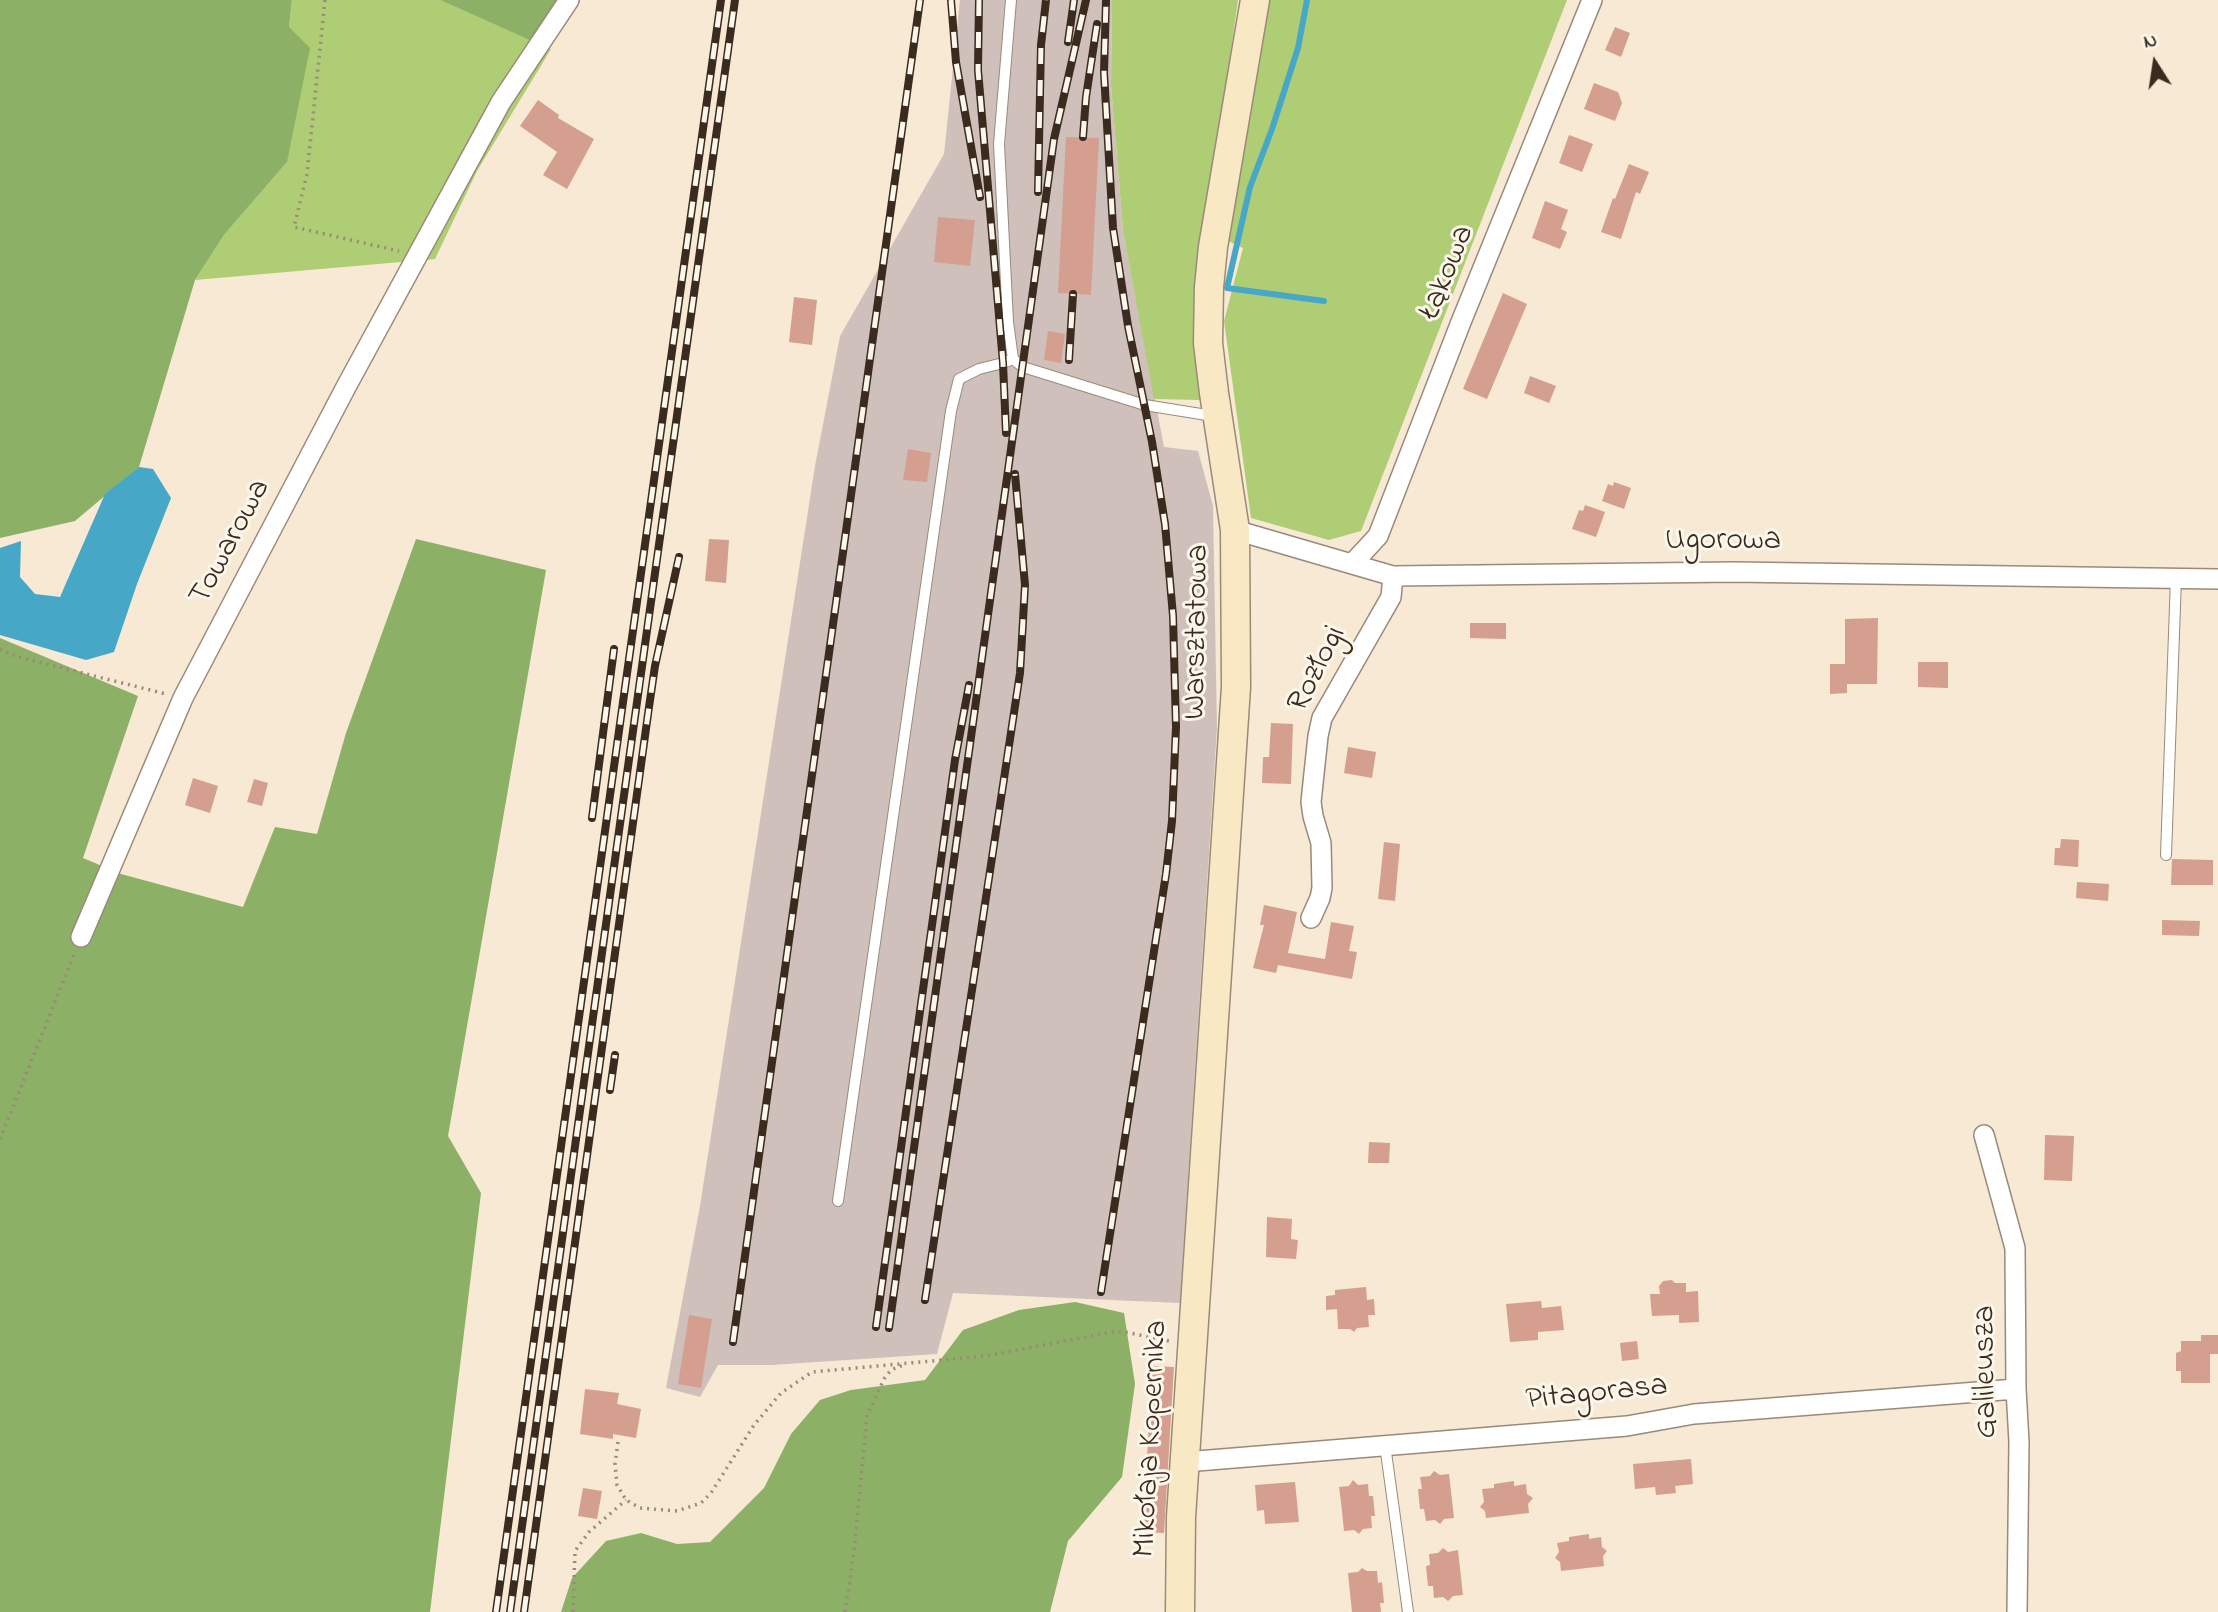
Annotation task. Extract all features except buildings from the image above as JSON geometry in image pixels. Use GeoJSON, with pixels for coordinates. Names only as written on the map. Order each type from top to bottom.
{"type":"FeatureCollection","features":[{"type":"Feature","properties":{"kind":"street","name":"Towarowa"},"geometry":{"type":"LineString","coordinates":[[81,937],[183,698],[501,102],[569,0]]}},
{"type":"Feature","properties":{"kind":"street","name":"Warsztatowa"},"geometry":{"type":"LineString","coordinates":[[1197,1269],[1236,687],[1235,530],[1208,343],[1209,287],[1213,247],[1255,0]]}},
{"type":"Feature","properties":{"kind":"street","name":"Łąkowa"},"geometry":{"type":"LineString","coordinates":[[1353,563],[1378,536],[1461,322],[1592,0]]}},
{"type":"Feature","properties":{"kind":"street","name":"Ugorowa"},"geometry":{"type":"LineString","coordinates":[[1235,530],[1393,576],[1734,572],[2218,579]]}},
{"type":"Feature","properties":{"kind":"street","name":"Rozłogi"},"geometry":{"type":"LineString","coordinates":[[1311,918],[1322,888],[1321,843],[1312,816],[1311,802],[1322,718],[1391,597],[1393,576]]}},
{"type":"Feature","properties":{"kind":"street","name":"Galileusza"},"geometry":{"type":"LineString","coordinates":[[1984,1135],[2015,1248],[2016,1389],[2020,1442],[2017,1612]]}},
{"type":"Feature","properties":{"kind":"street","name":"Mikołaja Kopernika"},"geometry":{"type":"LineString","coordinates":[[1180,1612],[1181,1517],[1197,1269]]}},
{"type":"Feature","properties":{"kind":"street","name":"Pitagorasa"},"geometry":{"type":"LineString","coordinates":[[1185,1462],[1627,1426],[1694,1414],[2016,1389]]}},
{"type":"Feature","properties":{"kind":"lane"},"geometry":{"type":"LineString","coordinates":[[1011,0],[999,144],[1008,322],[1013,359],[1023,367],[1145,405],[1217,417]]}},
{"type":"Feature","properties":{"kind":"lane"},"geometry":{"type":"LineString","coordinates":[[838,1201],[951,411],[959,379],[979,369],[1013,359]]}},
{"type":"Feature","properties":{"kind":"lane"},"geometry":{"type":"LineString","coordinates":[[2166,855],[2176,578]]}},
{"type":"Feature","properties":{"kind":"lane"},"geometry":{"type":"LineString","coordinates":[[1385,1444],[1408,1612]]}},
{"type":"Feature","properties":{"kind":"path"},"geometry":{"type":"LineString","coordinates":[[325,0],[307,174],[294,227],[417,255]]}},
{"type":"Feature","properties":{"kind":"path"},"geometry":{"type":"LineString","coordinates":[[0,649],[15,656],[183,698]]}},
{"type":"Feature","properties":{"kind":"path"},"geometry":{"type":"LineString","coordinates":[[0,1139],[81,937]]}},
{"type":"Feature","properties":{"kind":"path"},"geometry":{"type":"LineString","coordinates":[[618,1442],[615,1464],[617,1485],[626,1500],[640,1508],[677,1511],[701,1503],[711,1493],[754,1425],[781,1393],[812,1372],[986,1356],[1112,1332],[1192,1345]]}},
{"type":"Feature","properties":{"kind":"path"},"geometry":{"type":"LineString","coordinates":[[845,1612],[854,1552],[867,1416],[884,1379],[891,1370],[908,1363]]}},
{"type":"Feature","properties":{"kind":"path"},"geometry":{"type":"LineString","coordinates":[[573,1612],[575,1550],[589,1532],[626,1500]]}},
{"type":"Feature","properties":{"kind":"shaded area"},"geometry":{"type":"Polygon","coordinates":[[[960,0],[1112,0],[1111,85],[1123,230],[1164,447],[1198,451],[1213,506],[1217,728],[1180,1303],[953,1293],[937,1354],[772,1365],[718,1365],[700,1397],[666,1388],[700,1206],[815,466],[840,336],[944,154],[960,0]]]}},
{"type":"Feature","properties":{"kind":"green space"},"geometry":{"type":"Polygon","coordinates":[[[0,0],[292,0],[289,27],[310,48],[287,162],[224,235],[195,280],[139,467],[75,521],[0,538],[0,0]]]}},
{"type":"Feature","properties":{"kind":"green space"},"geometry":{"type":"Polygon","coordinates":[[[292,0],[440,0],[551,49],[477,171],[435,259],[195,280],[224,235],[287,162],[289,27],[292,0]]]}},
{"type":"Feature","properties":{"kind":"green space"},"geometry":{"type":"Polygon","coordinates":[[[440,0],[559,0],[532,41],[440,0]]]}},
{"type":"Feature","properties":{"kind":"green space"},"geometry":{"type":"Polygon","coordinates":[[[1112,0],[1238,0],[1197,321],[1200,400],[1154,399],[1123,230],[1111,85],[1112,0]]]}},
{"type":"Feature","properties":{"kind":"green space"},"geometry":{"type":"Polygon","coordinates":[[[1268,0],[1567,0],[1361,531],[1329,540],[1251,518],[1224,321],[1243,248],[1226,240],[1259,66],[1268,0]]]}},
{"type":"Feature","properties":{"kind":"green space"},"geometry":{"type":"Polygon","coordinates":[[[416,539],[546,570],[448,1136],[481,1193],[430,1612],[0,1612],[0,638],[138,696],[83,858],[121,874],[243,907],[275,827],[317,834],[346,733],[416,539]]]}},
{"type":"Feature","properties":{"kind":"green space"},"geometry":{"type":"Polygon","coordinates":[[[1075,1302],[1124,1313],[1135,1384],[1122,1477],[1068,1541],[1050,1612],[561,1612],[572,1578],[606,1541],[641,1533],[677,1544],[710,1542],[764,1488],[791,1434],[820,1400],[851,1390],[925,1380],[963,1330],[1019,1310],[1075,1302]]]}},
{"type":"Feature","properties":{"kind":"water"},"geometry":{"type":"Polygon","coordinates":[[[139,467],[153,469],[171,498],[114,652],[86,660],[0,635],[0,548],[21,541],[20,577],[35,594],[60,597],[105,494],[139,467]]]}},
{"type":"Feature","properties":{"kind":"waterway"},"geometry":{"type":"LineString","coordinates":[[1307,0],[1298,48],[1250,187],[1227,288],[1324,301]]}},
{"type":"Feature","properties":{"kind":"railway"},"geometry":{"type":"LineString","coordinates":[[496,1612],[721,0]]}},
{"type":"Feature","properties":{"kind":"railway"},"geometry":{"type":"LineString","coordinates":[[510,1612],[735,0]]}},
{"type":"Feature","properties":{"kind":"railway"},"geometry":{"type":"LineString","coordinates":[[733,1342],[920,0]]}},
{"type":"Feature","properties":{"kind":"railway"},"geometry":{"type":"LineString","coordinates":[[951,0],[956,62],[980,197]]}},
{"type":"Feature","properties":{"kind":"railway"},"geometry":{"type":"LineString","coordinates":[[979,0],[978,70],[1003,363],[1006,433]]}},
{"type":"Feature","properties":{"kind":"railway"},"geometry":{"type":"LineString","coordinates":[[1038,192],[1041,45],[1046,0]]}},
{"type":"Feature","properties":{"kind":"railway"},"geometry":{"type":"LineString","coordinates":[[1068,42],[1074,0]]}},
{"type":"Feature","properties":{"kind":"railway"},"geometry":{"type":"LineString","coordinates":[[889,1328],[1054,139],[1086,0]]}},
{"type":"Feature","properties":{"kind":"railway"},"geometry":{"type":"LineString","coordinates":[[1101,1292],[1166,874],[1172,821],[1176,727],[1173,616],[1165,524],[1152,442],[1128,326],[1113,228],[1104,73],[1106,0]]}},
{"type":"Feature","properties":{"kind":"railway"},"geometry":{"type":"LineString","coordinates":[[1083,137],[1097,24]]}},
{"type":"Feature","properties":{"kind":"railway"},"geometry":{"type":"LineString","coordinates":[[1069,360],[1073,294]]}},
{"type":"Feature","properties":{"kind":"railway"},"geometry":{"type":"LineString","coordinates":[[925,1300],[1020,673],[1025,585],[1015,474]]}},
{"type":"Feature","properties":{"kind":"railway"},"geometry":{"type":"LineString","coordinates":[[524,1612],[655,666],[679,557]]}},
{"type":"Feature","properties":{"kind":"railway"},"geometry":{"type":"LineString","coordinates":[[592,818],[614,649]]}},
{"type":"Feature","properties":{"kind":"railway"},"geometry":{"type":"LineString","coordinates":[[876,1327],[955,760],[969,685]]}},
{"type":"Feature","properties":{"kind":"railway"},"geometry":{"type":"LineString","coordinates":[[610,1090],[615,1055]]}}]}
